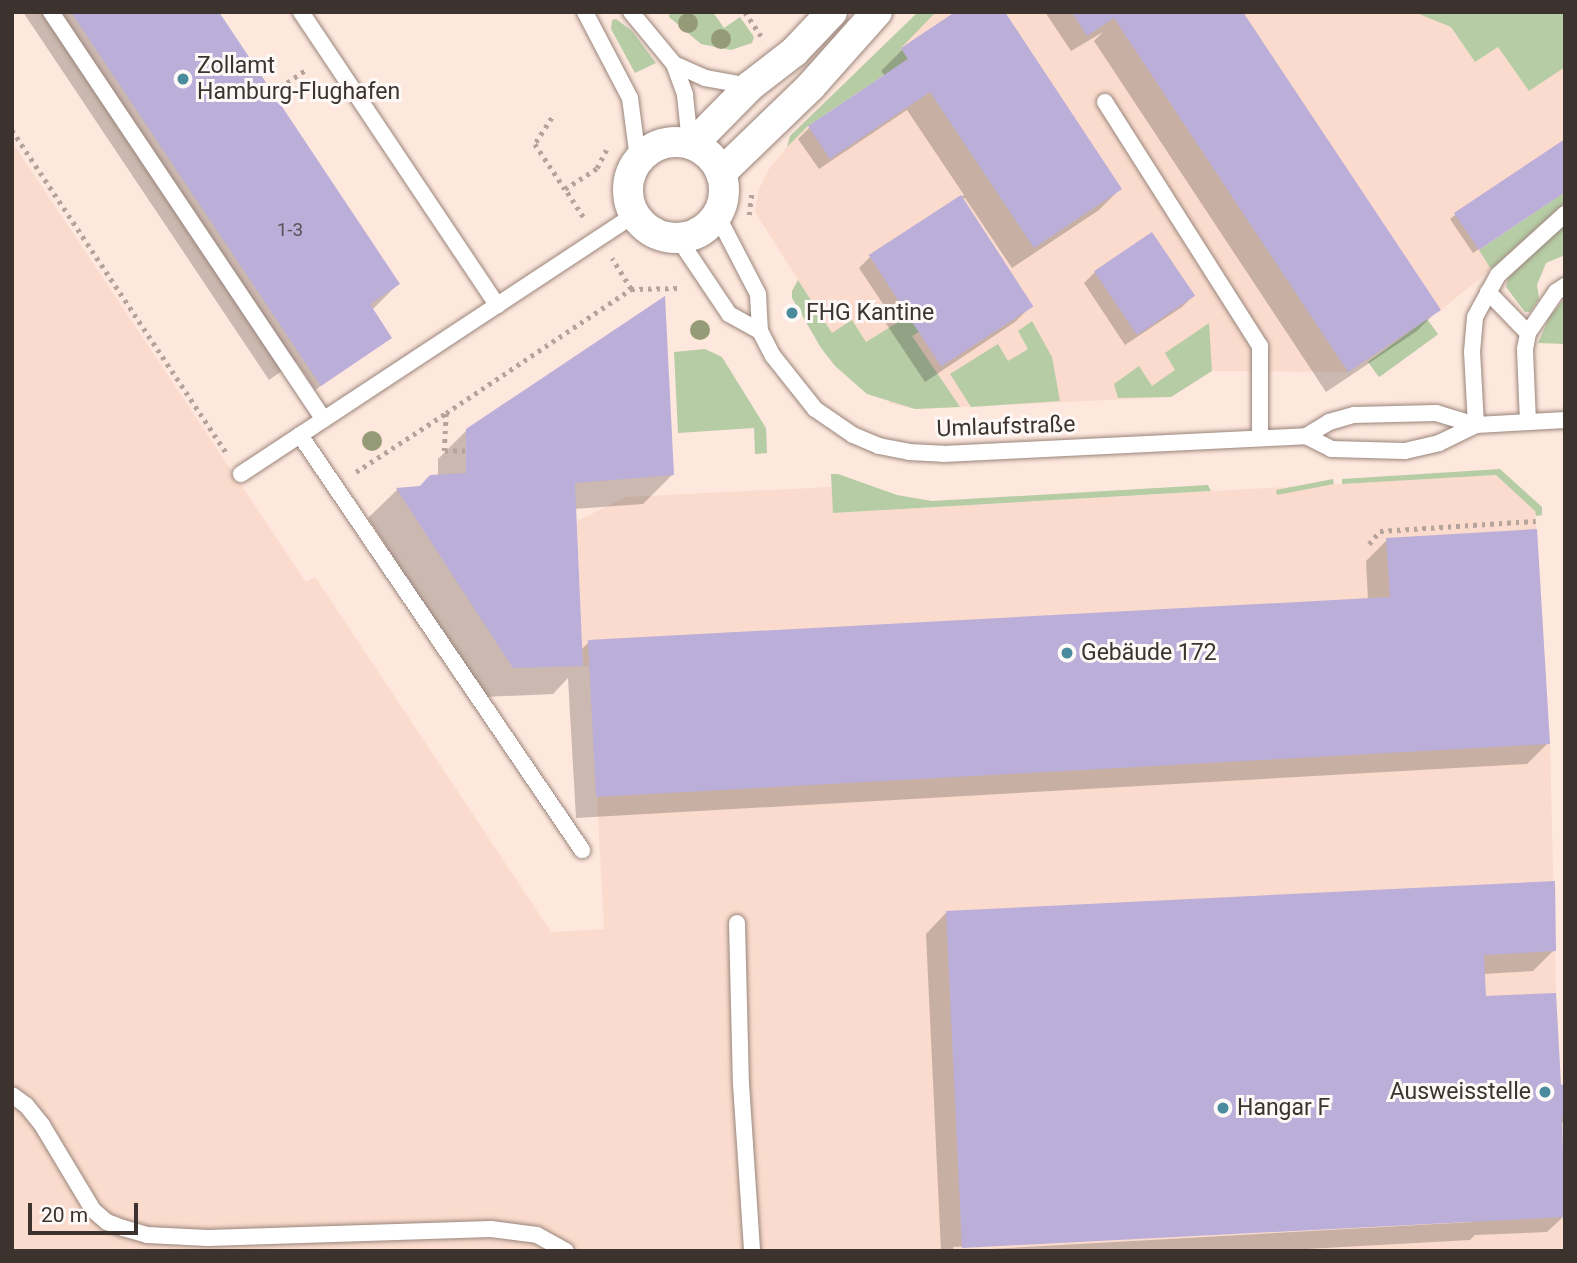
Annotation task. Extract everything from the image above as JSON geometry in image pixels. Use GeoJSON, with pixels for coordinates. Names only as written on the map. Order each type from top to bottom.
{"type":"FeatureCollection","features":[{"type":"Feature","properties":{"kind":"street"},"geometry":{"type":"LineString","coordinates":[[692,144],[750,86],[794,52],[832,12]]}},
{"type":"Feature","properties":{"kind":"street"},"geometry":{"type":"LineString","coordinates":[[721,173],[811,86],[877,12]]}},
{"type":"Feature","properties":{"kind":"street"},"geometry":{"type":"LineString","coordinates":[[663,143],[692,144],[715,160],[721,173],[724,187],[717,215],[700,231],[678,238],[660,236],[645,228],[634,215],[627,196],[629,177],[638,159],[663,143]]}},
{"type":"Feature","properties":{"kind":"lane"},"geometry":{"type":"LineString","coordinates":[[51,12],[323,419]]}},
{"type":"Feature","properties":{"kind":"lane"},"geometry":{"type":"LineString","coordinates":[[301,12],[497,304]]}},
{"type":"Feature","properties":{"kind":"lane"},"geometry":{"type":"LineString","coordinates":[[585,12],[630,99],[638,159]]}},
{"type":"Feature","properties":{"kind":"lane"},"geometry":{"type":"LineString","coordinates":[[631,12],[674,64],[685,95],[692,144]]}},
{"type":"Feature","properties":{"kind":"lane"},"geometry":{"type":"LineString","coordinates":[[674,64],[705,78],[750,86]]}},
{"type":"Feature","properties":{"kind":"lane"},"geometry":{"type":"LineString","coordinates":[[1105,102],[1261,346],[1260,438]]}},
{"type":"Feature","properties":{"kind":"lane"},"geometry":{"type":"LineString","coordinates":[[1476,425],[1472,352],[1475,317],[1498,275],[1565,214]]}},
{"type":"Feature","properties":{"kind":"lane"},"geometry":{"type":"LineString","coordinates":[[241,474],[634,215]]}},
{"type":"Feature","properties":{"kind":"lane","name":"Umlaufstraße"},"geometry":{"type":"LineString","coordinates":[[717,215],[758,294],[760,331],[787,375],[815,409],[853,435],[879,446],[909,452],[943,454],[1306,436],[1329,422],[1354,415],[1436,413],[1476,425],[1565,420]]}},
{"type":"Feature","properties":{"kind":"lane","name":"Umlaufstraße"},"geometry":{"type":"LineString","coordinates":[[678,238],[729,314],[760,331]]}},
{"type":"Feature","properties":{"kind":"lane"},"geometry":{"type":"LineString","coordinates":[[1528,422],[1525,349],[1528,333],[1556,292],[1565,286]]}},
{"type":"Feature","properties":{"kind":"lane"},"geometry":{"type":"LineString","coordinates":[[1488,292],[1528,333]]}},
{"type":"Feature","properties":{"kind":"lane"},"geometry":{"type":"LineString","coordinates":[[295,379],[310,369]]}},
{"type":"Feature","properties":{"kind":"lane","name":"Umlaufstraße"},"geometry":{"type":"LineString","coordinates":[[1306,436],[1331,449],[1405,451],[1439,443],[1476,425]]}},
{"type":"Feature","properties":{"kind":"lane"},"geometry":{"type":"LineString","coordinates":[[300,435],[582,850]]}},
{"type":"Feature","properties":{"kind":"lane"},"geometry":{"type":"LineString","coordinates":[[737,923],[741,1084],[752,1251]]}},
{"type":"Feature","properties":{"kind":"lane"},"geometry":{"type":"LineString","coordinates":[[12,1095],[26,1105],[42,1125],[93,1210],[107,1222],[123,1228],[156,1236],[208,1238],[491,1228],[537,1235],[566,1251]]}},
{"type":"Feature","properties":{"kind":"path"},"geometry":{"type":"LineString","coordinates":[[745,12],[764,41]]}},
{"type":"Feature","properties":{"kind":"path"},"geometry":{"type":"LineString","coordinates":[[273,92],[329,54]]}},
{"type":"Feature","properties":{"kind":"path"},"geometry":{"type":"LineString","coordinates":[[565,189],[597,168],[614,124],[612,108],[630,99]]}},
{"type":"Feature","properties":{"kind":"path"},"geometry":{"type":"LineString","coordinates":[[552,118],[535,144],[631,289]]}},
{"type":"Feature","properties":{"kind":"path"},"geometry":{"type":"LineString","coordinates":[[12,130],[241,474]]}},
{"type":"Feature","properties":{"kind":"path"},"geometry":{"type":"LineString","coordinates":[[737,256],[759,244],[751,228],[749,211],[752,189]]}},
{"type":"Feature","properties":{"kind":"path"},"geometry":{"type":"LineString","coordinates":[[335,486],[631,289],[678,290],[704,275]]}},
{"type":"Feature","properties":{"kind":"path"},"geometry":{"type":"LineString","coordinates":[[446,413],[444,451],[465,451]]}},
{"type":"Feature","properties":{"kind":"path"},"geometry":{"type":"LineString","coordinates":[[1369,544],[1380,531],[1536,521]]}},
{"type":"Feature","properties":{"kind":"shaded area"},"geometry":{"type":"Polygon","coordinates":[[[936,12],[1414,12],[1451,27],[1475,62],[1498,47],[1529,90],[1565,67],[1565,192],[1479,249],[1491,269],[1441,310],[1348,372],[1212,371],[1171,397],[915,409],[889,403],[901,343],[918,332],[908,316],[866,342],[832,333],[755,212],[758,191],[769,169],[787,147],[808,126],[907,58],[901,48],[936,12]]]}},
{"type":"Feature","properties":{"kind":"shaded area"},"geometry":{"type":"Polygon","coordinates":[[[12,142],[306,582],[315,577],[551,932],[604,929],[590,666],[583,666],[577,521],[626,497],[832,487],[834,513],[1496,475],[1535,511],[1536,521],[1550,744],[1556,993],[1561,1084],[1565,1084],[1565,1251],[12,1251],[12,142]]]}},
{"type":"Feature","properties":{"kind":"green space"},"geometry":{"type":"Polygon","coordinates":[[[670,12],[713,12],[724,28],[740,17],[754,37],[752,43],[731,50],[701,44],[669,17],[670,12]]]}},
{"type":"Feature","properties":{"kind":"green space"},"geometry":{"type":"Polygon","coordinates":[[[918,12],[936,12],[901,48],[908,59],[808,126],[787,147],[790,136],[918,12]]]}},
{"type":"Feature","properties":{"kind":"green space"},"geometry":{"type":"Polygon","coordinates":[[[1414,12],[1565,12],[1565,67],[1529,91],[1498,47],[1475,62],[1451,27],[1414,12]]]}},
{"type":"Feature","properties":{"kind":"green space"},"geometry":{"type":"Polygon","coordinates":[[[616,19],[632,31],[656,63],[635,73],[611,29],[612,20],[616,19]]]}},
{"type":"Feature","properties":{"kind":"green space"},"geometry":{"type":"Polygon","coordinates":[[[1565,192],[1565,203],[1491,269],[1479,250],[1565,192]]]}},
{"type":"Feature","properties":{"kind":"green space"},"geometry":{"type":"Polygon","coordinates":[[[1565,224],[1565,255],[1546,263],[1537,285],[1539,299],[1530,312],[1525,312],[1506,287],[1508,278],[1565,224]]]}},
{"type":"Feature","properties":{"kind":"green space"},"geometry":{"type":"Polygon","coordinates":[[[798,280],[832,333],[852,320],[866,342],[908,316],[919,332],[912,336],[960,407],[915,409],[867,394],[835,366],[821,348],[792,298],[792,291],[798,280]]]}},
{"type":"Feature","properties":{"kind":"green space"},"geometry":{"type":"Polygon","coordinates":[[[1565,298],[1565,344],[1538,343],[1550,316],[1565,298]]]}},
{"type":"Feature","properties":{"kind":"green space"},"geometry":{"type":"Polygon","coordinates":[[[1427,319],[1438,334],[1379,377],[1368,362],[1427,319]]]}},
{"type":"Feature","properties":{"kind":"green space"},"geometry":{"type":"Polygon","coordinates":[[[1032,321],[1052,357],[1060,401],[971,407],[950,374],[998,344],[1008,361],[1028,349],[1018,331],[1032,321]]]}},
{"type":"Feature","properties":{"kind":"green space"},"geometry":{"type":"Polygon","coordinates":[[[1209,323],[1212,371],[1171,397],[1118,398],[1114,384],[1139,366],[1152,386],[1175,370],[1165,353],[1209,323]]]}},
{"type":"Feature","properties":{"kind":"green space"},"geometry":{"type":"Polygon","coordinates":[[[705,349],[722,357],[766,428],[767,453],[755,454],[754,428],[678,433],[674,352],[705,349]]]}},
{"type":"Feature","properties":{"kind":"green space"},"geometry":{"type":"Polygon","coordinates":[[[1500,469],[1542,507],[1542,515],[1536,516],[1535,511],[1496,475],[1342,484],[1342,479],[1500,469]]]}},
{"type":"Feature","properties":{"kind":"green space"},"geometry":{"type":"Polygon","coordinates":[[[831,474],[838,474],[897,495],[932,501],[1208,485],[1211,491],[833,513],[831,474]]]}},
{"type":"Feature","properties":{"kind":"green space"},"geometry":{"type":"Polygon","coordinates":[[[1333,479],[1334,484],[1277,495],[1276,490],[1333,479]]]}},
{"type":"Feature","properties":{"kind":"building"},"geometry":{"type":"Polygon","coordinates":[[[71,12],[219,12],[400,284],[370,304],[392,338],[321,386],[71,12]]]}},
{"type":"Feature","properties":{"kind":"building"},"geometry":{"type":"Polygon","coordinates":[[[955,12],[1005,12],[1122,189],[1034,248],[930,92],[830,159],[808,126],[908,59],[901,48],[955,12]]]}},
{"type":"Feature","properties":{"kind":"building"},"geometry":{"type":"Polygon","coordinates":[[[1072,12],[1243,12],[1441,310],[1348,372],[1114,18],[1087,36],[1072,12]]]}},
{"type":"Feature","properties":{"kind":"building"},"geometry":{"type":"Polygon","coordinates":[[[1565,139],[1565,192],[1479,250],[1454,213],[1565,139]]]}},
{"type":"Feature","properties":{"kind":"building"},"geometry":{"type":"Polygon","coordinates":[[[961,195],[1033,307],[941,366],[869,255],[961,195]]]}},
{"type":"Feature","properties":{"kind":"building"},"geometry":{"type":"Polygon","coordinates":[[[1152,232],[1195,296],[1137,335],[1094,271],[1152,232]]]}},
{"type":"Feature","properties":{"kind":"building"},"geometry":{"type":"Polygon","coordinates":[[[665,296],[674,475],[575,483],[583,666],[513,668],[396,488],[420,486],[430,475],[466,473],[466,429],[665,296]]]}},
{"type":"Feature","properties":{"kind":"building","name":"Gebäude 172"},"geometry":{"type":"Polygon","coordinates":[[[1537,529],[1550,744],[596,797],[588,640],[1390,597],[1386,538],[1537,529]]]}},
{"type":"Feature","properties":{"kind":"building","name":"Hangar F"},"geometry":{"type":"Polygon","coordinates":[[[1555,881],[1556,951],[1484,955],[1486,996],[1556,993],[1561,1085],[1565,1084],[1565,1117],[1562,1117],[1565,1217],[962,1248],[946,911],[1555,881]]]}},
{"type":"Feature","properties":{"kind":"place","name":"Zollamt Hamburg-Flughafen"},"geometry":{"type":"Point","coordinates":[183,79]}},
{"type":"Feature","properties":{"kind":"place","name":"FHG Kantine"},"geometry":{"type":"Point","coordinates":[792,313]}},
{"type":"Feature","properties":{"kind":"place","name":"Gebäude 172"},"geometry":{"type":"Point","coordinates":[1067,653]}},
{"type":"Feature","properties":{"kind":"place","name":"Ausweisstelle"},"geometry":{"type":"Point","coordinates":[1545,1092]}},
{"type":"Feature","properties":{"kind":"place","name":"Hangar F"},"geometry":{"type":"Point","coordinates":[1223,1108]}}]}
